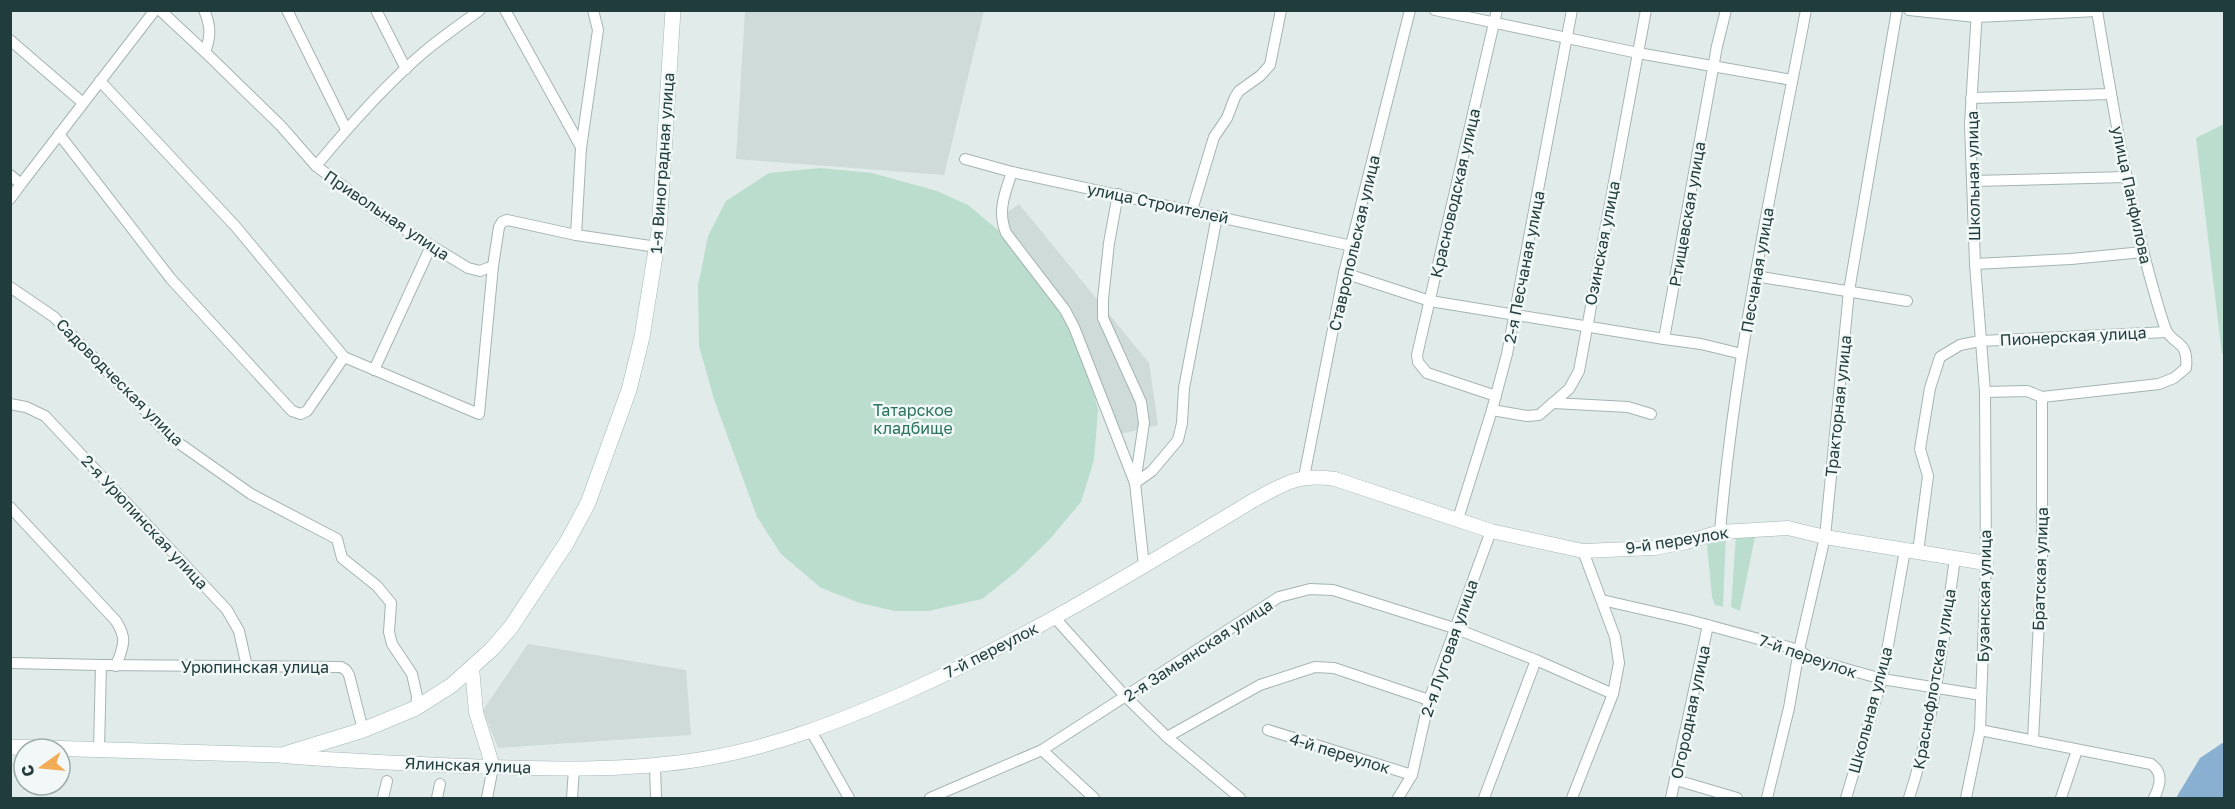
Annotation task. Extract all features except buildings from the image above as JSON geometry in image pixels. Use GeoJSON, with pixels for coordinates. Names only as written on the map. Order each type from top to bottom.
{"type":"FeatureCollection","features":[{"type":"Feature","properties":{"kind":"main road","name":"1-я Виноградная улица"},"geometry":{"type":"LineString","coordinates":[[10,747],[282,755],[363,730],[416,708],[434,698],[472,669],[492,649],[517,618],[567,542],[588,503],[629,390],[642,337],[660,231],[673,10]]}},
{"type":"Feature","properties":{"kind":"street"},"geometry":{"type":"LineString","coordinates":[[10,199],[155,10]]}},
{"type":"Feature","properties":{"kind":"street","name":"Привольная улица"},"geometry":{"type":"LineString","coordinates":[[160,10],[281,126],[316,166],[386,218],[474,271],[493,266]]}},
{"type":"Feature","properties":{"kind":"street"},"geometry":{"type":"LineString","coordinates":[[204,10],[211,34],[205,52]]}},
{"type":"Feature","properties":{"kind":"street"},"geometry":{"type":"LineString","coordinates":[[287,10],[346,129]]}},
{"type":"Feature","properties":{"kind":"street"},"geometry":{"type":"LineString","coordinates":[[376,10],[406,69]]}},
{"type":"Feature","properties":{"kind":"street"},"geometry":{"type":"LineString","coordinates":[[316,166],[346,129],[406,69],[425,51],[480,10]]}},
{"type":"Feature","properties":{"kind":"street"},"geometry":{"type":"LineString","coordinates":[[505,10],[581,148]]}},
{"type":"Feature","properties":{"kind":"street"},"geometry":{"type":"LineString","coordinates":[[1192,210],[1214,137],[1227,118],[1235,97],[1270,65],[1281,10]]}},
{"type":"Feature","properties":{"kind":"street","name":"Ставропольская улица"},"geometry":{"type":"LineString","coordinates":[[1304,477],[1344,273],[1410,10]]}},
{"type":"Feature","properties":{"kind":"street"},"geometry":{"type":"LineString","coordinates":[[1435,10],[1638,53],[1792,80]]}},
{"type":"Feature","properties":{"kind":"street","name":"Красноводская улица"},"geometry":{"type":"LineString","coordinates":[[1496,396],[1427,373],[1418,362],[1417,355],[1497,10]]}},
{"type":"Feature","properties":{"kind":"street","name":"2-я Песчаная улица"},"geometry":{"type":"LineString","coordinates":[[1458,519],[1496,396],[1516,315],[1572,10]]}},
{"type":"Feature","properties":{"kind":"street","name":"Озинская улица"},"geometry":{"type":"LineString","coordinates":[[1492,410],[1527,416],[1539,415],[1574,383],[1579,371],[1646,10]]}},
{"type":"Feature","properties":{"kind":"street","name":"Ртищевская улица"},"geometry":{"type":"LineString","coordinates":[[1664,339],[1726,10]]}},
{"type":"Feature","properties":{"kind":"street","name":"Песчаная улица"},"geometry":{"type":"LineString","coordinates":[[1720,532],[1725,474],[1742,354],[1806,10]]}},
{"type":"Feature","properties":{"kind":"street","name":"Тракторная улица"},"geometry":{"type":"LineString","coordinates":[[1767,798],[1789,708],[1799,650],[1825,537],[1849,291],[1897,10]]}},
{"type":"Feature","properties":{"kind":"street"},"geometry":{"type":"LineString","coordinates":[[1909,10],[1976,14],[2097,11]]}},
{"type":"Feature","properties":{"kind":"street","name":"улица Панфилова"},"geometry":{"type":"LineString","coordinates":[[2042,397],[2159,384],[2184,371],[2186,358],[2182,346],[2167,332],[2143,252],[2126,177],[2097,11]]}},
{"type":"Feature","properties":{"kind":"street"},"geometry":{"type":"LineString","coordinates":[[576,235],[581,148],[598,30],[594,14]]}},
{"type":"Feature","properties":{"kind":"street","name":"Школьная улица"},"geometry":{"type":"LineString","coordinates":[[1976,14],[1970,124],[1975,264],[1985,392]]}},
{"type":"Feature","properties":{"kind":"street"},"geometry":{"type":"LineString","coordinates":[[10,40],[83,103]]}},
{"type":"Feature","properties":{"kind":"street"},"geometry":{"type":"LineString","coordinates":[[100,81],[236,227],[344,357],[480,414],[493,266],[502,222],[512,220],[576,235],[657,247]]}},
{"type":"Feature","properties":{"kind":"street"},"geometry":{"type":"LineString","coordinates":[[1971,98],[2111,94]]}},
{"type":"Feature","properties":{"kind":"street"},"geometry":{"type":"LineString","coordinates":[[59,134],[171,279],[291,411],[301,414],[308,411],[344,357]]}},
{"type":"Feature","properties":{"kind":"street","name":"улица Строителей"},"geometry":{"type":"LineString","coordinates":[[964,159],[1352,246]]}},
{"type":"Feature","properties":{"kind":"street"},"geometry":{"type":"LineString","coordinates":[[1012,171],[1001,208],[1002,223],[1006,233],[1065,310],[1074,327],[1135,483]]}},
{"type":"Feature","properties":{"kind":"street"},"geometry":{"type":"LineString","coordinates":[[10,175],[21,184]]}},
{"type":"Feature","properties":{"kind":"street"},"geometry":{"type":"LineString","coordinates":[[1973,181],[2126,177]]}},
{"type":"Feature","properties":{"kind":"street"},"geometry":{"type":"LineString","coordinates":[[1118,194],[1109,243],[1103,318],[1142,402],[1144,423],[1135,483],[1144,566]]}},
{"type":"Feature","properties":{"kind":"street"},"geometry":{"type":"LineString","coordinates":[[1135,483],[1152,471],[1178,440],[1182,423],[1184,388],[1217,216]]}},
{"type":"Feature","properties":{"kind":"street"},"geometry":{"type":"LineString","coordinates":[[374,370],[431,246]]}},
{"type":"Feature","properties":{"kind":"street"},"geometry":{"type":"LineString","coordinates":[[1975,264],[2071,259],[2143,252]]}},
{"type":"Feature","properties":{"kind":"street"},"geometry":{"type":"LineString","coordinates":[[1344,273],[1430,301],[1701,344],[1742,354]]}},
{"type":"Feature","properties":{"kind":"street"},"geometry":{"type":"LineString","coordinates":[[1755,276],[1907,301]]}},
{"type":"Feature","properties":{"kind":"street","name":"Садоводческая улица"},"geometry":{"type":"LineString","coordinates":[[10,287],[54,317],[173,439],[251,494],[337,539],[342,558],[377,586],[391,603],[389,632],[392,644],[412,674],[417,696],[416,708]]}},
{"type":"Feature","properties":{"kind":"street","name":"Пионерская улица"},"geometry":{"type":"LineString","coordinates":[[1980,341],[2167,332]]}},
{"type":"Feature","properties":{"kind":"street","name":"Школьная улица"},"geometry":{"type":"LineString","coordinates":[[1846,798],[1882,680],[1928,472],[1920,449],[1930,388],[1937,362],[1942,355],[1954,348],[1980,341]]}},
{"type":"Feature","properties":{"kind":"street"},"geometry":{"type":"LineString","coordinates":[[1985,392],[2027,391],[2042,397]]}},
{"type":"Feature","properties":{"kind":"street","name":"Бузанская улица"},"geometry":{"type":"LineString","coordinates":[[1966,798],[1980,730],[1986,563],[1985,392]]}},
{"type":"Feature","properties":{"kind":"street","name":"Братская улица"},"geometry":{"type":"LineString","coordinates":[[2033,740],[2042,562],[2042,397]]}},
{"type":"Feature","properties":{"kind":"street"},"geometry":{"type":"LineString","coordinates":[[1553,403],[1628,407],[1651,414]]}},
{"type":"Feature","properties":{"kind":"street","name":"2-я Урюпинская улица"},"geometry":{"type":"LineString","coordinates":[[10,404],[26,407],[45,416],[227,610],[239,631],[247,667]]}},
{"type":"Feature","properties":{"kind":"street","name":"9-й переулок"},"geometry":{"type":"LineString","coordinates":[[1304,477],[1335,479],[1491,531],[1583,551],[1654,548],[1720,532],[1788,528],[1825,537],[1986,563]]}},
{"type":"Feature","properties":{"kind":"street","name":"7-й переулок"},"geometry":{"type":"LineString","coordinates":[[655,766],[743,751],[811,731],[864,711],[945,674],[1054,618],[1254,500],[1304,477]]}},
{"type":"Feature","properties":{"kind":"street"},"geometry":{"type":"LineString","coordinates":[[10,507],[116,621],[124,639],[116,666]]}},
{"type":"Feature","properties":{"kind":"street","name":"2-я Луговая улица"},"geometry":{"type":"LineString","coordinates":[[1398,798],[1412,775],[1429,700],[1491,531]]}},
{"type":"Feature","properties":{"kind":"street"},"geometry":{"type":"LineString","coordinates":[[1572,798],[1618,679],[1619,650],[1583,551]]}},
{"type":"Feature","properties":{"kind":"street","name":"Краснофлотская улица"},"geometry":{"type":"LineString","coordinates":[[1909,798],[1917,775],[1935,688],[1955,558]]}},
{"type":"Feature","properties":{"kind":"street","name":"2-я Замьянская улица"},"geometry":{"type":"LineString","coordinates":[[930,798],[946,796],[1042,750],[1279,597],[1310,589],[1333,590],[1455,628],[1613,694]]}},
{"type":"Feature","properties":{"kind":"street","name":"7-й переулок"},"geometry":{"type":"LineString","coordinates":[[1602,600],[1708,625],[1799,650],[1811,659],[1882,680],[1981,695]]}},
{"type":"Feature","properties":{"kind":"street"},"geometry":{"type":"LineString","coordinates":[[1054,618],[1125,696],[1167,737],[1240,798]]}},
{"type":"Feature","properties":{"kind":"street","name":"Огородная улица"},"geometry":{"type":"LineString","coordinates":[[1671,798],[1708,625]]}},
{"type":"Feature","properties":{"kind":"street"},"geometry":{"type":"LineString","coordinates":[[1484,798],[1536,660]]}},
{"type":"Feature","properties":{"kind":"street","name":"Урюпинская улица"},"geometry":{"type":"LineString","coordinates":[[10,663],[341,667],[349,675],[363,730]]}},
{"type":"Feature","properties":{"kind":"street"},"geometry":{"type":"LineString","coordinates":[[99,749],[101,665]]}},
{"type":"Feature","properties":{"kind":"street"},"geometry":{"type":"LineString","coordinates":[[1167,737],[1260,685],[1315,667],[1334,668],[1429,700]]}},
{"type":"Feature","properties":{"kind":"street"},"geometry":{"type":"LineString","coordinates":[[472,669],[476,712],[494,767],[488,798]]}},
{"type":"Feature","properties":{"kind":"street","name":"4-й переулок"},"geometry":{"type":"LineString","coordinates":[[1268,730],[1412,775]]}},
{"type":"Feature","properties":{"kind":"street"},"geometry":{"type":"LineString","coordinates":[[1980,730],[2151,764],[2157,770],[2159,786],[2154,798]]}},
{"type":"Feature","properties":{"kind":"street"},"geometry":{"type":"LineString","coordinates":[[811,731],[849,798]]}},
{"type":"Feature","properties":{"kind":"street"},"geometry":{"type":"LineString","coordinates":[[1042,750],[1094,798]]}},
{"type":"Feature","properties":{"kind":"street"},"geometry":{"type":"LineString","coordinates":[[2061,798],[2077,750]]}},
{"type":"Feature","properties":{"kind":"street","name":"Ялинская улица"},"geometry":{"type":"LineString","coordinates":[[282,755],[494,767],[574,769],[655,766]]}},
{"type":"Feature","properties":{"kind":"street"},"geometry":{"type":"LineString","coordinates":[[655,766],[656,798]]}},
{"type":"Feature","properties":{"kind":"street"},"geometry":{"type":"LineString","coordinates":[[572,798],[574,769]]}},
{"type":"Feature","properties":{"kind":"street"},"geometry":{"type":"LineString","coordinates":[[1676,780],[1737,798]]}},
{"type":"Feature","properties":{"kind":"street"},"geometry":{"type":"LineString","coordinates":[[383,798],[387,781]]}},
{"type":"Feature","properties":{"kind":"street"},"geometry":{"type":"LineString","coordinates":[[436,798],[440,784]]}},
{"type":"Feature","properties":{"kind":"shaded area"},"geometry":{"type":"Polygon","coordinates":[[[745,11],[984,11],[944,175],[736,159],[745,11]]]}},
{"type":"Feature","properties":{"kind":"shaded area"},"geometry":{"type":"Polygon","coordinates":[[[1019,204],[1149,363],[1158,425],[1121,434],[1068,307],[997,220],[1019,204]]]}},
{"type":"Feature","properties":{"kind":"shaded area"},"geometry":{"type":"Polygon","coordinates":[[[528,644],[686,670],[691,735],[498,748],[483,710],[528,644]]]}},
{"type":"Feature","properties":{"kind":"green space"},"geometry":{"type":"Polygon","coordinates":[[[2224,124],[2224,354],[2222,354],[2196,138],[2224,124]]]}},
{"type":"Feature","properties":{"kind":"green space","name":"Татарское кладбище"},"geometry":{"type":"Polygon","coordinates":[[[820,168],[872,173],[937,191],[968,205],[998,230],[1034,275],[1068,325],[1088,370],[1098,410],[1094,460],[1081,502],[1050,539],[1016,572],[982,599],[928,611],[895,611],[860,603],[821,588],[781,554],[757,517],[714,399],[699,346],[698,286],[708,236],[726,201],[769,173],[820,168]]]}},
{"type":"Feature","properties":{"kind":"green space"},"geometry":{"type":"Polygon","coordinates":[[[1756,532],[1740,611],[1731,607],[1736,534],[1756,532]]]}},
{"type":"Feature","properties":{"kind":"green space"},"geometry":{"type":"Polygon","coordinates":[[[1726,534],[1723,607],[1715,605],[1712,597],[1706,535],[1726,534]]]}},
{"type":"Feature","properties":{"kind":"water"},"geometry":{"type":"Polygon","coordinates":[[[2224,742],[2224,798],[2176,798],[2200,758],[2224,742]]]}}]}
